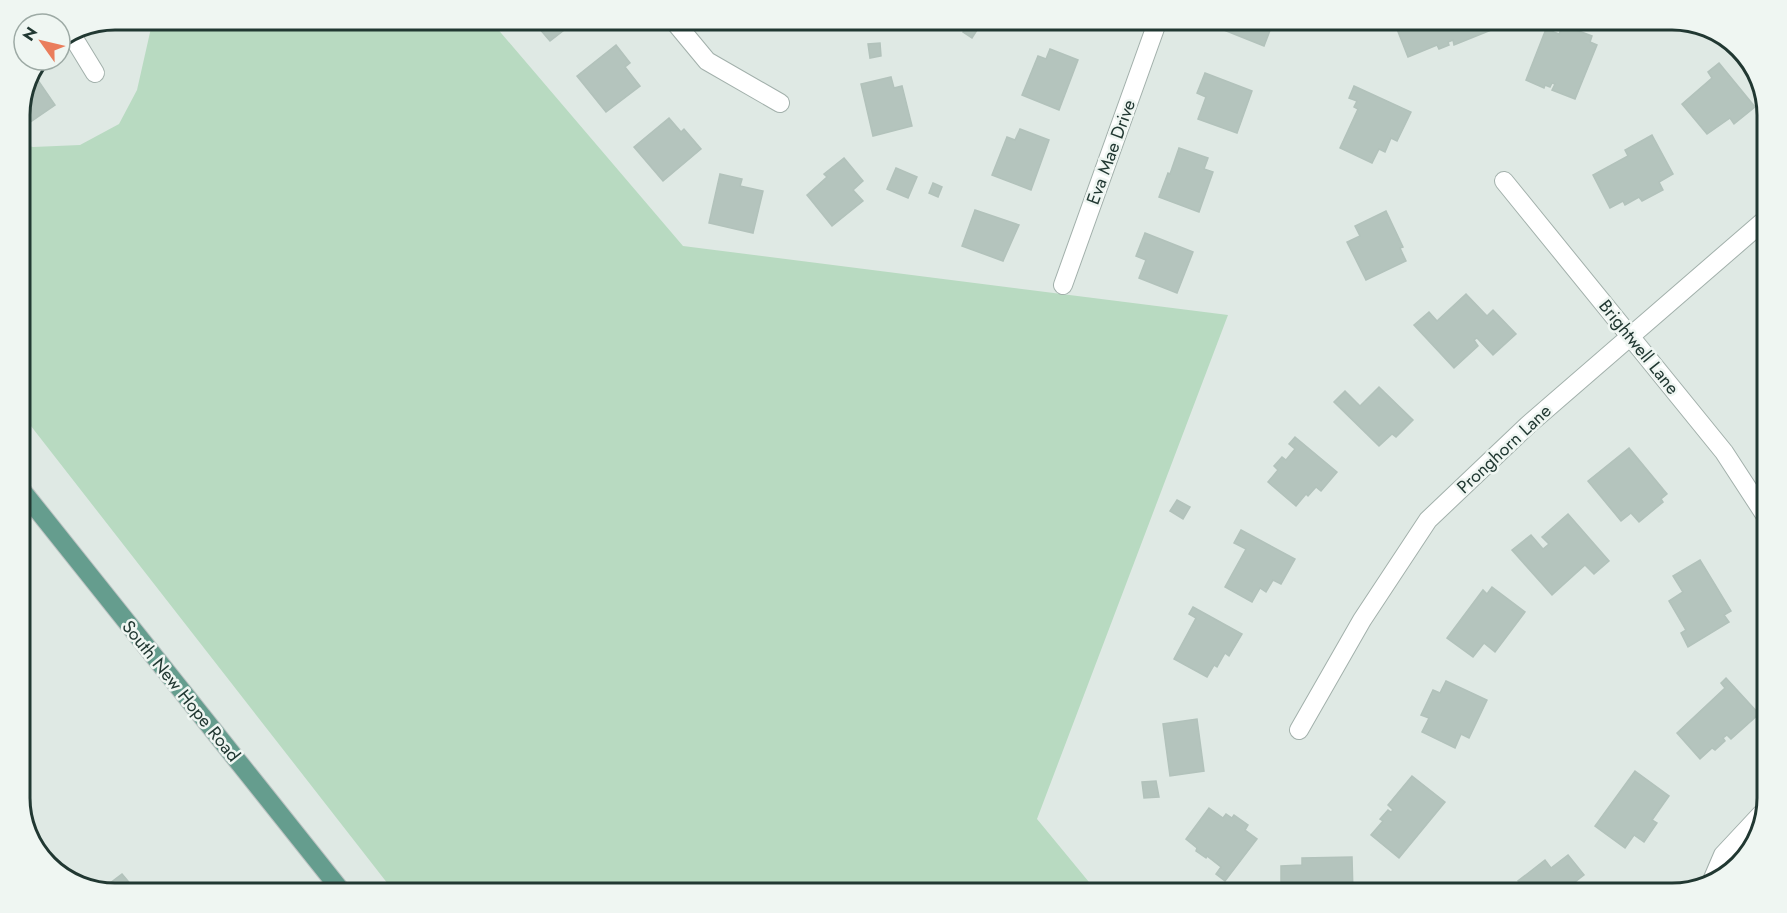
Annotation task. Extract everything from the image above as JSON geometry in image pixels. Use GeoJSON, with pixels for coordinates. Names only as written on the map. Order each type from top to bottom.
{"type":"FeatureCollection","features":[{"type":"Feature","properties":{"kind":"main road","name":"South New Hope Road"},"geometry":{"type":"LineString","coordinates":[[30,501],[334,883]]}},
{"type":"Feature","properties":{"kind":"street"},"geometry":{"type":"LineString","coordinates":[[681,30],[707,61],[780,103]]}},
{"type":"Feature","properties":{"kind":"street","name":"Eva Mae Drive"},"geometry":{"type":"LineString","coordinates":[[1063,285],[1154,30]]}},
{"type":"Feature","properties":{"kind":"street"},"geometry":{"type":"LineString","coordinates":[[75,40],[95,74]]}},
{"type":"Feature","properties":{"kind":"street","name":"Brightwell Lane"},"geometry":{"type":"LineString","coordinates":[[1504,181],[1724,452],[1757,503]]}},
{"type":"Feature","properties":{"kind":"street","name":"Pronghorn Lane"},"geometry":{"type":"LineString","coordinates":[[1299,730],[1362,620],[1428,520],[1528,425],[1757,227]]}},
{"type":"Feature","properties":{"kind":"street"},"geometry":{"type":"LineString","coordinates":[[1716,870],[1724,855],[1752,824]]}},
{"type":"Feature","properties":{"kind":"green space"},"geometry":{"type":"Polygon","coordinates":[[[151,30],[499,30],[683,246],[1228,315],[1037,819],[1090,883],[387,883],[30,425],[30,146],[80,145],[119,124],[137,90],[151,30]]]}},
{"type":"Feature","properties":{"kind":"building"},"geometry":{"type":"Polygon","coordinates":[[[541,30],[564,30],[550,41],[541,30]]]}},
{"type":"Feature","properties":{"kind":"building"},"geometry":{"type":"Polygon","coordinates":[[[964,30],[977,30],[972,38],[963,32],[964,30]]]}},
{"type":"Feature","properties":{"kind":"building"},"geometry":{"type":"Polygon","coordinates":[[[1224,30],[1270,30],[1264,46],[1224,30]]]}},
{"type":"Feature","properties":{"kind":"building"},"geometry":{"type":"Polygon","coordinates":[[[1397,30],[1491,30],[1454,45],[1453,40],[1448,42],[1449,45],[1439,49],[1437,45],[1408,57],[1397,30]]]}},
{"type":"Feature","properties":{"kind":"building"},"geometry":{"type":"Polygon","coordinates":[[[1546,30],[1559,34],[1561,30],[1576,30],[1592,36],[1590,42],[1597,45],[1575,99],[1552,90],[1555,84],[1552,83],[1550,87],[1545,85],[1544,88],[1526,80],[1546,30]]]}},
{"type":"Feature","properties":{"kind":"building"},"geometry":{"type":"Polygon","coordinates":[[[880,43],[881,56],[870,58],[868,44],[880,43]]]}},
{"type":"Feature","properties":{"kind":"building"},"geometry":{"type":"Polygon","coordinates":[[[616,45],[630,63],[625,67],[640,86],[606,112],[577,76],[616,45]]]}},
{"type":"Feature","properties":{"kind":"building"},"geometry":{"type":"Polygon","coordinates":[[[1050,49],[1078,60],[1059,110],[1022,95],[1038,56],[1046,59],[1050,49]]]}},
{"type":"Feature","properties":{"kind":"building"},"geometry":{"type":"Polygon","coordinates":[[[1719,63],[1755,107],[1734,124],[1730,118],[1707,134],[1682,104],[1712,78],[1708,72],[1719,63]]]}},
{"type":"Feature","properties":{"kind":"building"},"geometry":{"type":"Polygon","coordinates":[[[1205,73],[1252,91],[1237,133],[1198,119],[1206,97],[1197,93],[1205,73]]]}},
{"type":"Feature","properties":{"kind":"building"},"geometry":{"type":"Polygon","coordinates":[[[891,77],[894,88],[902,86],[912,126],[873,136],[861,84],[891,77]]]}},
{"type":"Feature","properties":{"kind":"building"},"geometry":{"type":"Polygon","coordinates":[[[38,80],[55,105],[30,122],[33,93],[38,80]]]}},
{"type":"Feature","properties":{"kind":"building"},"geometry":{"type":"Polygon","coordinates":[[[1354,86],[1411,112],[1397,141],[1391,138],[1385,152],[1379,149],[1372,163],[1340,148],[1358,109],[1354,107],[1357,101],[1349,98],[1354,86]]]}},
{"type":"Feature","properties":{"kind":"building"},"geometry":{"type":"Polygon","coordinates":[[[669,118],[681,132],[684,129],[701,149],[663,181],[634,147],[669,118]]]}},
{"type":"Feature","properties":{"kind":"building"},"geometry":{"type":"Polygon","coordinates":[[[1020,129],[1049,140],[1031,190],[992,175],[1007,137],[1015,140],[1020,129]]]}},
{"type":"Feature","properties":{"kind":"building"},"geometry":{"type":"Polygon","coordinates":[[[1652,135],[1673,174],[1659,182],[1663,190],[1642,201],[1639,197],[1625,205],[1623,201],[1610,208],[1593,175],[1628,156],[1625,150],[1652,135]]]}},
{"type":"Feature","properties":{"kind":"building"},"geometry":{"type":"Polygon","coordinates":[[[1179,148],[1208,158],[1204,169],[1213,172],[1199,212],[1159,197],[1179,148]]]}},
{"type":"Feature","properties":{"kind":"building"},"geometry":{"type":"Polygon","coordinates":[[[844,158],[863,181],[853,190],[863,201],[832,226],[807,195],[827,177],[824,174],[844,158]]]}},
{"type":"Feature","properties":{"kind":"building"},"geometry":{"type":"Polygon","coordinates":[[[896,168],[917,177],[908,198],[887,189],[896,168]]]}},
{"type":"Feature","properties":{"kind":"building"},"geometry":{"type":"Polygon","coordinates":[[[720,174],[742,179],[740,186],[763,191],[753,233],[709,223],[720,174]]]}},
{"type":"Feature","properties":{"kind":"building"},"geometry":{"type":"Polygon","coordinates":[[[933,183],[942,187],[938,197],[929,193],[933,183]]]}},
{"type":"Feature","properties":{"kind":"building"},"geometry":{"type":"Polygon","coordinates":[[[975,210],[1019,225],[1003,261],[962,246],[975,210]]]}},
{"type":"Feature","properties":{"kind":"building"},"geometry":{"type":"Polygon","coordinates":[[[1386,211],[1403,247],[1400,248],[1406,261],[1366,280],[1347,242],[1360,236],[1355,226],[1386,211]]]}},
{"type":"Feature","properties":{"kind":"building"},"geometry":{"type":"Polygon","coordinates":[[[1145,233],[1193,252],[1177,293],[1139,278],[1146,260],[1136,256],[1145,233]]]}},
{"type":"Feature","properties":{"kind":"building"},"geometry":{"type":"Polygon","coordinates":[[[1466,294],[1487,316],[1493,310],[1516,334],[1493,355],[1477,338],[1474,340],[1478,346],[1454,368],[1414,325],[1429,312],[1437,321],[1466,294]]]}},
{"type":"Feature","properties":{"kind":"building"},"geometry":{"type":"Polygon","coordinates":[[[1379,387],[1413,420],[1396,437],[1392,434],[1379,446],[1334,402],[1345,391],[1360,406],[1379,387]]]}},
{"type":"Feature","properties":{"kind":"building"},"geometry":{"type":"Polygon","coordinates":[[[1295,437],[1337,472],[1321,491],[1316,487],[1308,496],[1306,494],[1296,506],[1268,482],[1278,470],[1274,466],[1282,457],[1286,460],[1295,449],[1289,444],[1295,437]]]}},
{"type":"Feature","properties":{"kind":"building"},"geometry":{"type":"Polygon","coordinates":[[[1629,448],[1667,494],[1661,499],[1663,502],[1639,522],[1631,513],[1621,521],[1588,481],[1629,448]]]}},
{"type":"Feature","properties":{"kind":"building"},"geometry":{"type":"Polygon","coordinates":[[[1177,500],[1190,507],[1183,519],[1170,511],[1177,500]]]}},
{"type":"Feature","properties":{"kind":"building"},"geometry":{"type":"Polygon","coordinates":[[[1568,514],[1609,561],[1594,574],[1585,565],[1552,595],[1512,550],[1531,535],[1543,549],[1549,544],[1542,537],[1568,514]]]}},
{"type":"Feature","properties":{"kind":"building"},"geometry":{"type":"Polygon","coordinates":[[[1241,530],[1295,559],[1281,584],[1273,580],[1266,592],[1260,588],[1252,602],[1225,587],[1246,549],[1234,543],[1241,530]]]}},
{"type":"Feature","properties":{"kind":"building"},"geometry":{"type":"Polygon","coordinates":[[[1700,560],[1731,611],[1724,615],[1729,622],[1688,647],[1681,633],[1686,630],[1669,601],[1683,592],[1673,576],[1700,560]]]}},
{"type":"Feature","properties":{"kind":"building"},"geometry":{"type":"Polygon","coordinates":[[[1492,587],[1525,612],[1495,652],[1484,643],[1473,657],[1447,638],[1483,590],[1487,594],[1492,587]]]}},
{"type":"Feature","properties":{"kind":"building"},"geometry":{"type":"Polygon","coordinates":[[[1193,607],[1242,634],[1229,656],[1225,653],[1217,667],[1214,665],[1207,677],[1174,659],[1196,618],[1189,614],[1193,607]]]}},
{"type":"Feature","properties":{"kind":"building"},"geometry":{"type":"Polygon","coordinates":[[[1726,678],[1757,712],[1757,716],[1731,739],[1727,735],[1723,738],[1725,741],[1715,750],[1712,748],[1700,759],[1677,733],[1725,688],[1721,683],[1726,678]]]}},
{"type":"Feature","properties":{"kind":"building"},"geometry":{"type":"Polygon","coordinates":[[[1446,681],[1487,700],[1469,738],[1461,734],[1455,748],[1422,732],[1429,718],[1421,715],[1433,690],[1440,693],[1446,681]]]}},
{"type":"Feature","properties":{"kind":"building"},"geometry":{"type":"Polygon","coordinates":[[[1197,719],[1204,771],[1170,776],[1163,724],[1197,719]]]}},
{"type":"Feature","properties":{"kind":"building"},"geometry":{"type":"Polygon","coordinates":[[[1635,771],[1669,796],[1652,820],[1657,823],[1644,842],[1634,835],[1625,848],[1595,826],[1635,771]]]}},
{"type":"Feature","properties":{"kind":"building"},"geometry":{"type":"Polygon","coordinates":[[[1412,776],[1445,802],[1399,858],[1371,835],[1383,821],[1380,819],[1388,810],[1391,812],[1393,810],[1388,805],[1412,776]]]}},
{"type":"Feature","properties":{"kind":"building"},"geometry":{"type":"Polygon","coordinates":[[[1156,781],[1159,797],[1144,798],[1142,782],[1156,781]]]}},
{"type":"Feature","properties":{"kind":"building"},"geometry":{"type":"Polygon","coordinates":[[[1209,808],[1223,818],[1226,814],[1232,818],[1234,815],[1248,825],[1245,830],[1257,839],[1225,881],[1216,874],[1221,867],[1196,851],[1197,848],[1186,839],[1209,808]]]}},
{"type":"Feature","properties":{"kind":"building"},"geometry":{"type":"Polygon","coordinates":[[[1568,855],[1584,875],[1574,883],[1520,883],[1518,881],[1545,860],[1551,868],[1568,855]]]}},
{"type":"Feature","properties":{"kind":"building"},"geometry":{"type":"Polygon","coordinates":[[[1352,857],[1353,883],[1281,883],[1281,866],[1302,865],[1302,858],[1352,857]]]}},
{"type":"Feature","properties":{"kind":"building"},"geometry":{"type":"Polygon","coordinates":[[[122,874],[130,883],[115,883],[111,883],[122,874]]]}}]}
